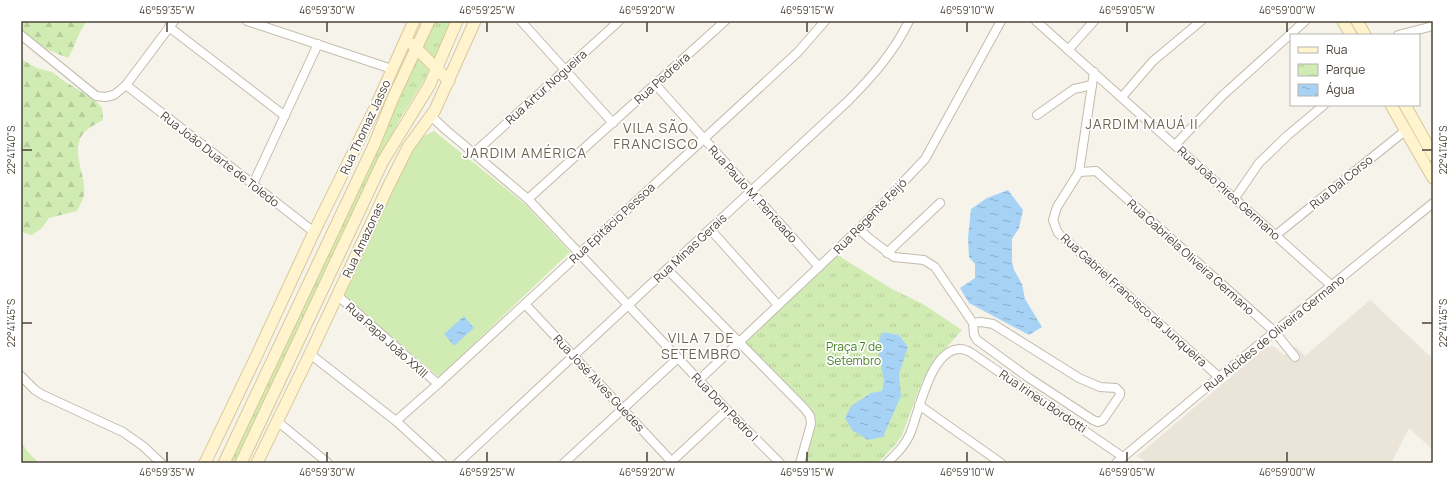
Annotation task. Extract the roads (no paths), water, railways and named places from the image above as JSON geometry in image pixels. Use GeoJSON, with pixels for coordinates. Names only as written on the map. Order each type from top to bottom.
{"type":"FeatureCollection","features":[{"type":"Feature","properties":{"kind":"main road","name":"Rua Thomaz Jasso"},"geometry":{"type":"LineString","coordinates":[[205,463],[314,232],[372,115],[414,21]]}},
{"type":"Feature","properties":{"kind":"main road"},"geometry":{"type":"LineString","coordinates":[[224,463],[374,145],[393,98],[428,21]]}},
{"type":"Feature","properties":{"kind":"main road"},"geometry":{"type":"LineString","coordinates":[[240,463],[383,161],[429,86],[457,21]]}},
{"type":"Feature","properties":{"kind":"main road","name":"Rua Amazonas"},"geometry":{"type":"LineString","coordinates":[[257,463],[310,354],[388,186],[408,146],[431,116],[449,80],[475,21]]}},
{"type":"Feature","properties":{"kind":"main road"},"geometry":{"type":"LineString","coordinates":[[1343,21],[1350,34]]}},
{"type":"Feature","properties":{"kind":"main road"},"geometry":{"type":"LineString","coordinates":[[1357,21],[1364,34]]}},
{"type":"Feature","properties":{"kind":"main road"},"geometry":{"type":"LineString","coordinates":[[406,38],[449,80]]}},
{"type":"Feature","properties":{"kind":"main road"},"geometry":{"type":"LineString","coordinates":[[1392,106],[1433,178]]}},
{"type":"Feature","properties":{"kind":"main road"},"geometry":{"type":"LineString","coordinates":[[1406,106],[1433,155]]}},
{"type":"Feature","properties":{"kind":"main road"},"geometry":{"type":"LineString","coordinates":[[1406,130],[1414,128],[1421,134]]}},
{"type":"Feature","properties":{"kind":"street"},"geometry":{"type":"LineString","coordinates":[[247,21],[392,69]]}},
{"type":"Feature","properties":{"kind":"street","name":"Rua Artur Nogueira"},"geometry":{"type":"LineString","coordinates":[[474,153],[619,21]]}},
{"type":"Feature","properties":{"kind":"street","name":"Rua Pedreira"},"geometry":{"type":"LineString","coordinates":[[528,199],[725,21]]}},
{"type":"Feature","properties":{"kind":"street","name":"Rua Epitácio Pessoa"},"geometry":{"type":"LineString","coordinates":[[396,421],[798,52],[825,21]]}},
{"type":"Feature","properties":{"kind":"street","name":"Rua Minas Gerais"},"geometry":{"type":"LineString","coordinates":[[458,463],[848,101],[872,77],[890,53],[909,21]]}},
{"type":"Feature","properties":{"kind":"street","name":"Rua Regente Feijó"},"geometry":{"type":"LineString","coordinates":[[699,380],[859,229],[925,159],[1001,21]]}},
{"type":"Feature","properties":{"kind":"street","name":"Rua João Pires Germano"},"geometry":{"type":"LineString","coordinates":[[1036,21],[1332,286]]}},
{"type":"Feature","properties":{"kind":"street"},"geometry":{"type":"LineString","coordinates":[[1068,50],[1094,21]]}},
{"type":"Feature","properties":{"kind":"street"},"geometry":{"type":"LineString","coordinates":[[1122,97],[1152,61],[1201,21]]}},
{"type":"Feature","properties":{"kind":"street"},"geometry":{"type":"LineString","coordinates":[[1291,34],[1305,21]]}},
{"type":"Feature","properties":{"kind":"street"},"geometry":{"type":"LineString","coordinates":[[524,22],[565,70],[613,122]]}},
{"type":"Feature","properties":{"kind":"street"},"geometry":{"type":"LineString","coordinates":[[21,35],[96,96],[105,97],[114,95],[126,85],[171,24],[285,116]]}},
{"type":"Feature","properties":{"kind":"street"},"geometry":{"type":"LineString","coordinates":[[1402,34],[1433,26]]}},
{"type":"Feature","properties":{"kind":"street"},"geometry":{"type":"LineString","coordinates":[[1175,145],[1222,96],[1290,35]]}},
{"type":"Feature","properties":{"kind":"street"},"geometry":{"type":"LineString","coordinates":[[253,184],[318,44]]}},
{"type":"Feature","properties":{"kind":"street"},"geometry":{"type":"LineString","coordinates":[[1080,172],[1094,72]]}},
{"type":"Feature","properties":{"kind":"street","name":"Rua Paulo M. Penteado"},"geometry":{"type":"LineString","coordinates":[[655,84],[819,267]]}},
{"type":"Feature","properties":{"kind":"street","name":"Rua João Duarte de Toledo"},"geometry":{"type":"LineString","coordinates":[[126,85],[314,232]]}},
{"type":"Feature","properties":{"kind":"street"},"geometry":{"type":"LineString","coordinates":[[1037,115],[1074,89],[1092,85]]}},
{"type":"Feature","properties":{"kind":"street"},"geometry":{"type":"LineString","coordinates":[[1235,198],[1259,163],[1288,135],[1323,106]]}},
{"type":"Feature","properties":{"kind":"street","name":"Rua Dom Pedro I"},"geometry":{"type":"LineString","coordinates":[[431,116],[528,199],[727,410],[780,463]]}},
{"type":"Feature","properties":{"kind":"street","name":"Rua Dal Corso"},"geometry":{"type":"LineString","coordinates":[[1276,235],[1406,130]]}},
{"type":"Feature","properties":{"kind":"street","name":"Rua Gabriela Oliveira Germano"},"geometry":{"type":"LineString","coordinates":[[1080,172],[1096,171],[1275,332],[1294,357]]}},
{"type":"Feature","properties":{"kind":"street","name":"Rua Gabriel Francisco da Junqueira"},"geometry":{"type":"LineString","coordinates":[[1080,172],[1056,207],[1053,220],[1058,233],[1219,377]]}},
{"type":"Feature","properties":{"kind":"street"},"geometry":{"type":"LineString","coordinates":[[887,253],[940,203]]}},
{"type":"Feature","properties":{"kind":"street","name":"Rua Alcides de Oliveira Germano"},"geometry":{"type":"LineString","coordinates":[[1116,463],[1433,203]]}},
{"type":"Feature","properties":{"kind":"street"},"geometry":{"type":"LineString","coordinates":[[710,229],[778,305]]}},
{"type":"Feature","properties":{"kind":"street"},"geometry":{"type":"LineString","coordinates":[[859,229],[887,253],[894,257],[924,260],[935,267],[973,323],[974,335],[977,340],[1029,378],[1093,420],[1098,422],[1103,420],[1120,396],[1120,392],[1116,388],[1100,387],[1080,378],[993,324],[981,322],[973,323]]}},
{"type":"Feature","properties":{"kind":"street"},"geometry":{"type":"LineString","coordinates":[[667,270],[810,416],[810,424],[800,463]]}},
{"type":"Feature","properties":{"kind":"street","name":"Rua Papa João XXIII"},"geometry":{"type":"LineString","coordinates":[[337,295],[438,384]]}},
{"type":"Feature","properties":{"kind":"street","name":"Rua José Alves Guedes"},"geometry":{"type":"LineString","coordinates":[[525,304],[672,462]]}},
{"type":"Feature","properties":{"kind":"street","name":"Rua Irineu Bordotti"},"geometry":{"type":"LineString","coordinates":[[920,405],[927,383],[935,366],[948,353],[961,349],[970,352],[1123,457]]}},
{"type":"Feature","properties":{"kind":"street"},"geometry":{"type":"LineString","coordinates":[[310,354],[396,421],[442,463]]}},
{"type":"Feature","properties":{"kind":"street"},"geometry":{"type":"LineString","coordinates":[[564,463],[678,358]]}},
{"type":"Feature","properties":{"kind":"street"},"geometry":{"type":"LineString","coordinates":[[21,376],[35,390],[43,395],[135,439],[161,463]]}},
{"type":"Feature","properties":{"kind":"street"},"geometry":{"type":"LineString","coordinates":[[887,463],[902,448],[910,436],[920,405],[1001,463]]}},
{"type":"Feature","properties":{"kind":"street"},"geometry":{"type":"LineString","coordinates":[[672,462],[727,410]]}},
{"type":"Feature","properties":{"kind":"street"},"geometry":{"type":"LineString","coordinates":[[277,421],[328,463]]}},
{"type":"Feature","properties":{"kind":"water"},"geometry":{"type":"Polygon","coordinates":[[[1008,190],[1023,210],[1019,228],[1012,239],[1012,261],[1014,270],[1022,284],[1025,299],[1042,327],[1029,335],[969,303],[960,288],[975,278],[975,264],[969,257],[968,238],[971,209],[987,198],[1008,190]]]}},
{"type":"Feature","properties":{"kind":"water"},"geometry":{"type":"Polygon","coordinates":[[[464,316],[474,328],[454,346],[444,334],[464,316]]]}},
{"type":"Feature","properties":{"kind":"water"},"geometry":{"type":"Polygon","coordinates":[[[883,332],[899,335],[908,347],[899,374],[901,396],[883,437],[868,440],[852,430],[845,418],[851,406],[871,393],[882,391],[884,381],[877,344],[883,332]]]}},
{"type":"Feature","properties":{"kind":"district","name":"JARDIM MAUÁ II"},"geometry":{"type":"Point","coordinates":[1142,123]}},
{"type":"Feature","properties":{"kind":"district","name":"VILA SÃO FRANCISCO"},"geometry":{"type":"Point","coordinates":[656,136]}},
{"type":"Feature","properties":{"kind":"district","name":"JARDIM AMÉRICA"},"geometry":{"type":"Point","coordinates":[525,152]}},
{"type":"Feature","properties":{"kind":"district","name":"VILA 7 DE SETEMBRO"},"geometry":{"type":"Point","coordinates":[701,346]}},
{"type":"Feature","properties":{"kind":"park label","name":"Praça 7 de Setembro"},"geometry":{"type":"Point","coordinates":[854,353]}}]}
